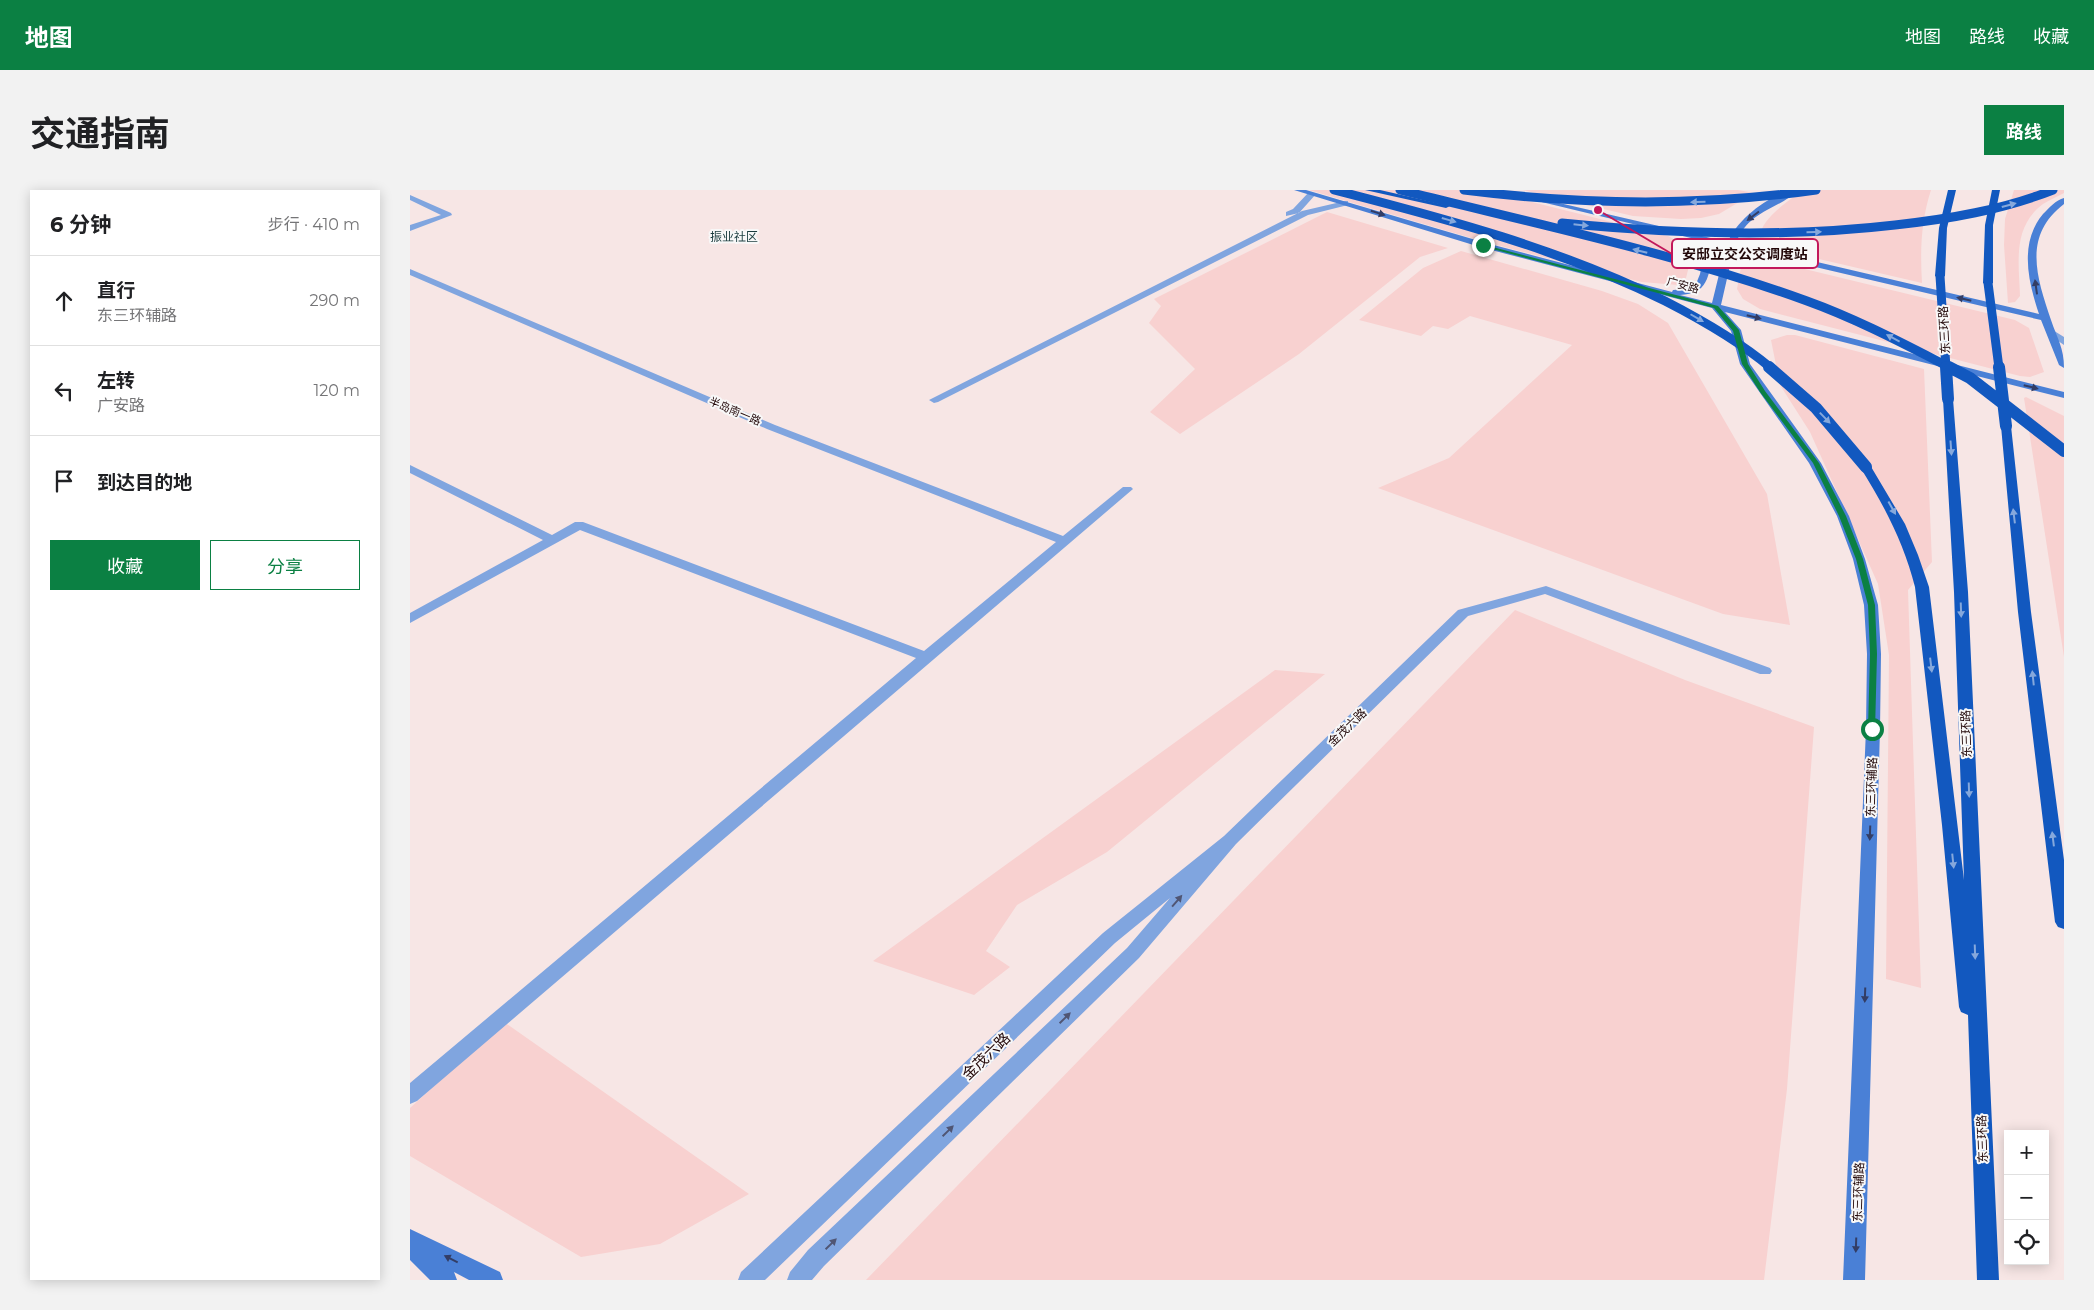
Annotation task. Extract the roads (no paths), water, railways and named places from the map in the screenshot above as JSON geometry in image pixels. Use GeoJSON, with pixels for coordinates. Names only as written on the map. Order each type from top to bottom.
{"type":"FeatureCollection","features":[{"type":"Feature","properties":{"kind":"highway"},"geometry":{"type":"LineString","coordinates":[[1334,190],[1509,237],[1588,265],[1651,294],[1711,327],[1773,369],[1839,432],[1866,467],[1892,507],[1916,562],[1922,587],[1950,825],[1984,1171]]}},
{"type":"Feature","properties":{"kind":"highway"},"geometry":{"type":"LineString","coordinates":[[1369,190],[1482,212],[1544,221],[1643,230],[1732,233],[1813,232],[1919,222],[1988,211],[2037,197],[2053,190]]}},
{"type":"Feature","properties":{"kind":"highway"},"geometry":{"type":"LineString","coordinates":[[1400,190],[1684,262],[1807,301],[1882,332],[1970,378],[2064,451]]}},
{"type":"Feature","properties":{"kind":"highway"},"geometry":{"type":"LineString","coordinates":[[1464,190],[1567,200],[1664,203],[1728,200],[1816,190]]}},
{"type":"Feature","properties":{"kind":"highway","name":"东三环路"},"geometry":{"type":"LineString","coordinates":[[1952,190],[1943,228],[1940,276],[1961,592],[1988,1280]]}},
{"type":"Feature","properties":{"kind":"highway"},"geometry":{"type":"LineString","coordinates":[[1996,190],[1988,225],[1988,283],[2006,426],[2012,504],[2038,726],[2064,922]]}},
{"type":"Feature","properties":{"kind":"main road","name":"广安路"},"geometry":{"type":"LineString","coordinates":[[1298,190],[1483,245],[1716,307],[2064,395]]}},
{"type":"Feature","properties":{"kind":"main road"},"geometry":{"type":"LineString","coordinates":[[1493,190],[2046,318]]}},
{"type":"Feature","properties":{"kind":"main road"},"geometry":{"type":"LineString","coordinates":[[1716,307],[1731,246],[1738,228],[1768,204],[1794,190]]}},
{"type":"Feature","properties":{"kind":"main road"},"geometry":{"type":"LineString","coordinates":[[2064,200],[2046,217],[2034,237],[2033,261],[2038,300],[2064,365]]}},
{"type":"Feature","properties":{"kind":"main road"},"geometry":{"type":"LineString","coordinates":[[1648,289],[1686,293],[1695,291],[1701,286],[1709,249],[1704,244],[1676,233]]}},
{"type":"Feature","properties":{"kind":"main road","name":"东三环辅路"},"geometry":{"type":"LineString","coordinates":[[1716,307],[1736,330],[1745,364],[1763,392],[1816,463],[1846,524],[1859,559],[1871,605],[1874,654],[1872,759],[1854,1280]]}},
{"type":"Feature","properties":{"kind":"main road"},"geometry":{"type":"LineString","coordinates":[[410,1239],[492,1280]]}},
{"type":"Feature","properties":{"kind":"main road"},"geometry":{"type":"LineString","coordinates":[[410,1244],[446,1280]]}},
{"type":"Feature","properties":{"kind":"street"},"geometry":{"type":"LineString","coordinates":[[1312,194],[1296,211],[930,398],[1305,213],[1345,203]]}},
{"type":"Feature","properties":{"kind":"street"},"geometry":{"type":"LineString","coordinates":[[410,197],[448,215],[410,228]]}},
{"type":"Feature","properties":{"kind":"street","name":"半岛南一路"},"geometry":{"type":"LineString","coordinates":[[410,272],[771,426],[1065,541]]}},
{"type":"Feature","properties":{"kind":"street"},"geometry":{"type":"LineString","coordinates":[[2051,332],[2064,342]]}},
{"type":"Feature","properties":{"kind":"street"},"geometry":{"type":"LineString","coordinates":[[410,468],[553,540]]}},
{"type":"Feature","properties":{"kind":"street"},"geometry":{"type":"LineString","coordinates":[[410,1095],[1126,489]]}},
{"type":"Feature","properties":{"kind":"street"},"geometry":{"type":"LineString","coordinates":[[410,619],[579,524],[926,657]]}},
{"type":"Feature","properties":{"kind":"street","name":"金茂六路"},"geometry":{"type":"LineString","coordinates":[[750,1280],[1110,938],[1230,840],[1464,613],[1546,590],[1766,671]]}},
{"type":"Feature","properties":{"kind":"street","name":"金茂六路"},"geometry":{"type":"LineString","coordinates":[[798,1280],[824,1251],[1133,952],[1230,840]]}},
{"type":"Feature","properties":{"kind":"place","name":"安邸立交公交调度站"},"geometry":{"type":"Point","coordinates":[1598,210]}},
{"type":"Feature","properties":{"kind":"district","name":"振业社区"},"geometry":{"type":"Point","coordinates":[734,236]}}]}
